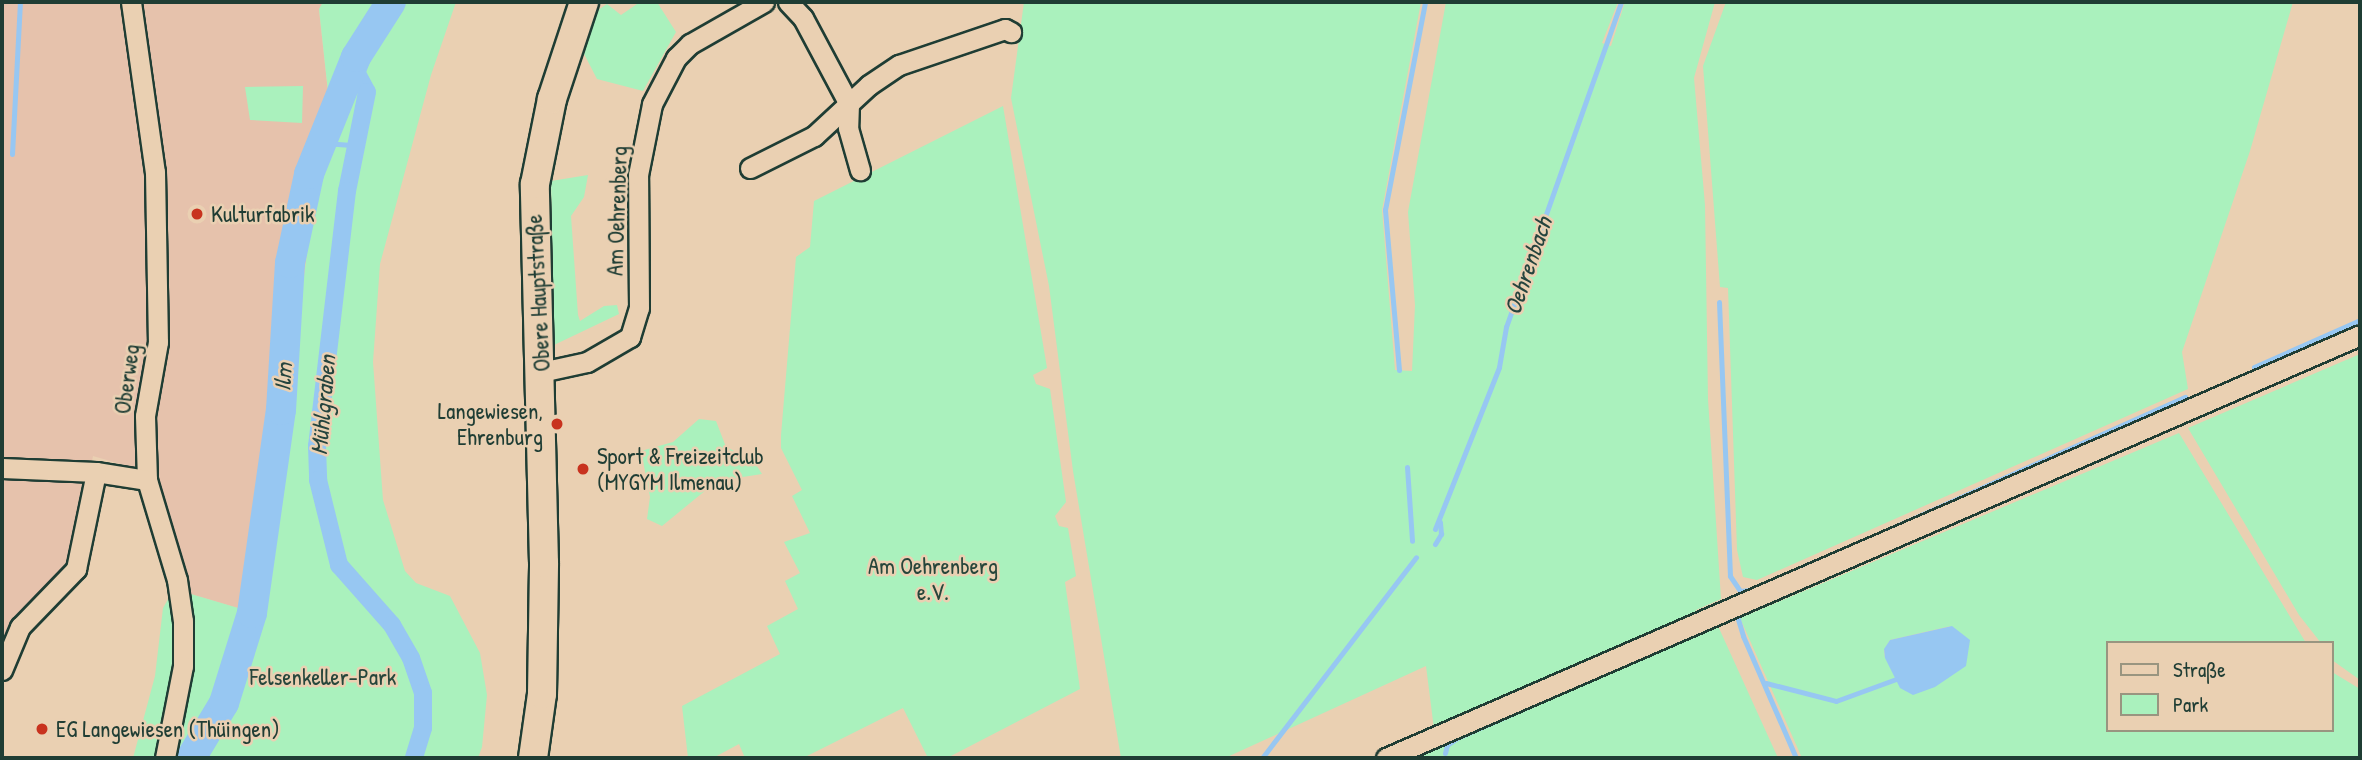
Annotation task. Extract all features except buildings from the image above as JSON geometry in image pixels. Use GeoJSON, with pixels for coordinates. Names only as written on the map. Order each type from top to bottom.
{"type":"FeatureCollection","features":[{"type":"Feature","properties":{"kind":"main road","name":"Obere Hauptstraße"},"geometry":{"type":"LineString","coordinates":[[533,758],[543,667],[541,372],[534,184],[552,99],[584,2]]}},
{"type":"Feature","properties":{"kind":"street","name":"Oberweg"},"geometry":{"type":"LineString","coordinates":[[131,2],[155,172],[158,342],[145,416],[147,480],[177,580],[183,621],[183,666],[165,758]]}},
{"type":"Feature","properties":{"kind":"street","name":"Am Oehrenberg"},"geometry":{"type":"LineString","coordinates":[[541,372],[587,362],[630,337],[639,308],[638,175],[652,104],[676,58],[690,44],[764,2]]}},
{"type":"Feature","properties":{"kind":"street"},"geometry":{"type":"LineString","coordinates":[[788,2],[803,18],[849,104],[848,128],[860,170]]}},
{"type":"Feature","properties":{"kind":"street"},"geometry":{"type":"LineString","coordinates":[[750,168],[814,136],[869,85],[920,56],[960,47],[1005,29],[1011,32]]}},
{"type":"Feature","properties":{"kind":"street"},"geometry":{"type":"LineString","coordinates":[[1386,758],[2360,335]]}},
{"type":"Feature","properties":{"kind":"street"},"geometry":{"type":"LineString","coordinates":[[2,468],[96,472],[147,480]]}},
{"type":"Feature","properties":{"kind":"street"},"geometry":{"type":"LineString","coordinates":[[2,670],[20,627],[76,569],[96,472]]}},
{"type":"Feature","properties":{"kind":"shaded area"},"geometry":{"type":"Polygon","coordinates":[[[2,2],[323,2],[319,10],[328,92],[283,438],[244,610],[174,589],[155,474],[93,456],[70,570],[2,655],[2,2]]]}},
{"type":"Feature","properties":{"kind":"green space","name":"Felsenkeller-Park"},"geometry":{"type":"Polygon","coordinates":[[[323,2],[456,2],[431,75],[380,264],[373,362],[383,500],[405,571],[416,583],[450,596],[480,653],[487,695],[482,747],[478,758],[133,758],[155,676],[163,608],[174,589],[245,610],[283,438],[328,92],[319,9],[323,2]]]}},
{"type":"Feature","properties":{"kind":"green space"},"geometry":{"type":"Polygon","coordinates":[[[640,2],[657,2],[676,32],[643,91],[597,79],[580,46],[598,10],[607,4],[621,15],[640,2]]]}},
{"type":"Feature","properties":{"kind":"green space"},"geometry":{"type":"Polygon","coordinates":[[[1024,2],[1421,2],[1382,210],[1395,370],[1412,371],[1415,305],[1408,212],[1446,2],[1618,2],[1602,43],[1611,46],[1625,2],[1715,2],[1694,78],[1705,205],[1708,399],[1721,599],[1696,610],[1692,619],[1434,729],[1426,666],[1225,758],[1121,758],[1073,471],[1049,286],[1011,98],[1024,2]]]}},
{"type":"Feature","properties":{"kind":"green space"},"geometry":{"type":"Polygon","coordinates":[[[1726,2],[2293,2],[2250,151],[2182,352],[2188,389],[1757,580],[1743,577],[1737,550],[1728,288],[1720,287],[1703,66],[1726,2]]]}},
{"type":"Feature","properties":{"kind":"green space"},"geometry":{"type":"Polygon","coordinates":[[[303,86],[302,123],[250,120],[245,87],[303,86]]]}},
{"type":"Feature","properties":{"kind":"green space","name":"Am Oehrenberg e.V."},"geometry":{"type":"Polygon","coordinates":[[[1003,106],[1047,368],[1033,375],[1036,384],[1050,389],[1066,502],[1055,516],[1059,526],[1068,528],[1076,576],[1065,582],[1080,689],[947,758],[928,758],[903,708],[803,758],[745,758],[739,744],[713,758],[688,758],[682,706],[780,654],[767,626],[798,609],[785,581],[800,573],[784,542],[810,533],[792,496],[802,490],[781,448],[781,435],[796,257],[810,247],[814,201],[1003,106]]]}},
{"type":"Feature","properties":{"kind":"green space"},"geometry":{"type":"Polygon","coordinates":[[[588,175],[584,197],[571,216],[578,315],[580,321],[604,306],[617,305],[619,314],[554,345],[551,181],[588,175]]]}},
{"type":"Feature","properties":{"kind":"green space"},"geometry":{"type":"Polygon","coordinates":[[[2360,354],[2360,680],[2334,661],[2334,641],[2319,641],[2299,615],[2188,428],[2360,354]]]}},
{"type":"Feature","properties":{"kind":"green space"},"geometry":{"type":"Polygon","coordinates":[[[699,419],[716,421],[726,447],[753,460],[762,474],[717,481],[662,526],[647,519],[650,497],[641,451],[673,442],[699,419]]]}},
{"type":"Feature","properties":{"kind":"green space"},"geometry":{"type":"Polygon","coordinates":[[[2179,433],[2305,641],[2106,641],[2106,732],[2334,732],[2334,673],[2360,689],[2360,758],[1802,758],[1740,618],[2179,433]],[[1951,626],[1890,640],[1884,650],[1885,658],[1951,626]]]}},
{"type":"Feature","properties":{"kind":"green space"},"geometry":{"type":"Polygon","coordinates":[[[1718,626],[1778,758],[1403,758],[1718,626]]]}},
{"type":"Feature","properties":{"kind":"water"},"geometry":{"type":"Polygon","coordinates":[[[1952,626],[1970,640],[1966,666],[1935,687],[1913,695],[1900,688],[1885,658],[1884,649],[1890,640],[1952,626]]]}},
{"type":"Feature","properties":{"kind":"waterway"},"geometry":{"type":"LineString","coordinates":[[12,154],[20,2]]}},
{"type":"Feature","properties":{"kind":"waterway","name":"Ilm"},"geometry":{"type":"LineString","coordinates":[[191,758],[224,703],[252,613],[281,410],[290,263],[309,174],[356,57],[391,2]]}},
{"type":"Feature","properties":{"kind":"waterway"},"geometry":{"type":"LineString","coordinates":[[1399,370],[1385,210],[1425,2]]}},
{"type":"Feature","properties":{"kind":"waterway","name":"Oehrenbach"},"geometry":{"type":"LineString","coordinates":[[1435,529],[1499,367],[1506,327],[1621,2]]}},
{"type":"Feature","properties":{"kind":"waterway","name":"Mühlgraben"},"geometry":{"type":"LineString","coordinates":[[354,68],[367,92],[347,191],[317,446],[318,480],[339,565],[392,625],[411,658],[423,693],[423,728],[414,758]]}},
{"type":"Feature","properties":{"kind":"waterway"},"geometry":{"type":"LineString","coordinates":[[324,143],[355,145]]}},
{"type":"Feature","properties":{"kind":"waterway"},"geometry":{"type":"LineString","coordinates":[[1719,302],[1730,576],[1740,591],[1750,590]]}},
{"type":"Feature","properties":{"kind":"waterway"},"geometry":{"type":"LineString","coordinates":[[2254,367],[2360,320]]}},
{"type":"Feature","properties":{"kind":"waterway"},"geometry":{"type":"LineString","coordinates":[[1894,527],[2185,397]]}},
{"type":"Feature","properties":{"kind":"waterway"},"geometry":{"type":"LineString","coordinates":[[1900,545],[2125,447]]}},
{"type":"Feature","properties":{"kind":"waterway"},"geometry":{"type":"LineString","coordinates":[[1407,467],[1412,541]]}},
{"type":"Feature","properties":{"kind":"waterway"},"geometry":{"type":"LineString","coordinates":[[1435,544],[1441,534],[1440,522]]}},
{"type":"Feature","properties":{"kind":"waterway","name":"Oehrenbach"},"geometry":{"type":"LineString","coordinates":[[1262,758],[1416,557]]}},
{"type":"Feature","properties":{"kind":"waterway"},"geometry":{"type":"LineString","coordinates":[[1743,613],[1737,616],[1743,636],[1796,758]]}},
{"type":"Feature","properties":{"kind":"waterway"},"geometry":{"type":"LineString","coordinates":[[1766,683],[1836,701],[1896,679]]}},
{"type":"Feature","properties":{"kind":"waterway"},"geometry":{"type":"LineString","coordinates":[[1445,753],[1447,745],[1457,738],[1536,703]]}},
{"type":"Feature","properties":{"kind":"place","name":"Kulturfabrik"},"geometry":{"type":"Point","coordinates":[197,214]}},
{"type":"Feature","properties":{"kind":"place","name":"Langewiesen, Ehrenburg"},"geometry":{"type":"Point","coordinates":[557,424]}},
{"type":"Feature","properties":{"kind":"place","name":"Sport & Freizeitclub (MYGYM Ilmenau)"},"geometry":{"type":"Point","coordinates":[583,469]}},
{"type":"Feature","properties":{"kind":"place","name":"EG Langewiesen (Thüingen)"},"geometry":{"type":"Point","coordinates":[42,729]}}]}
